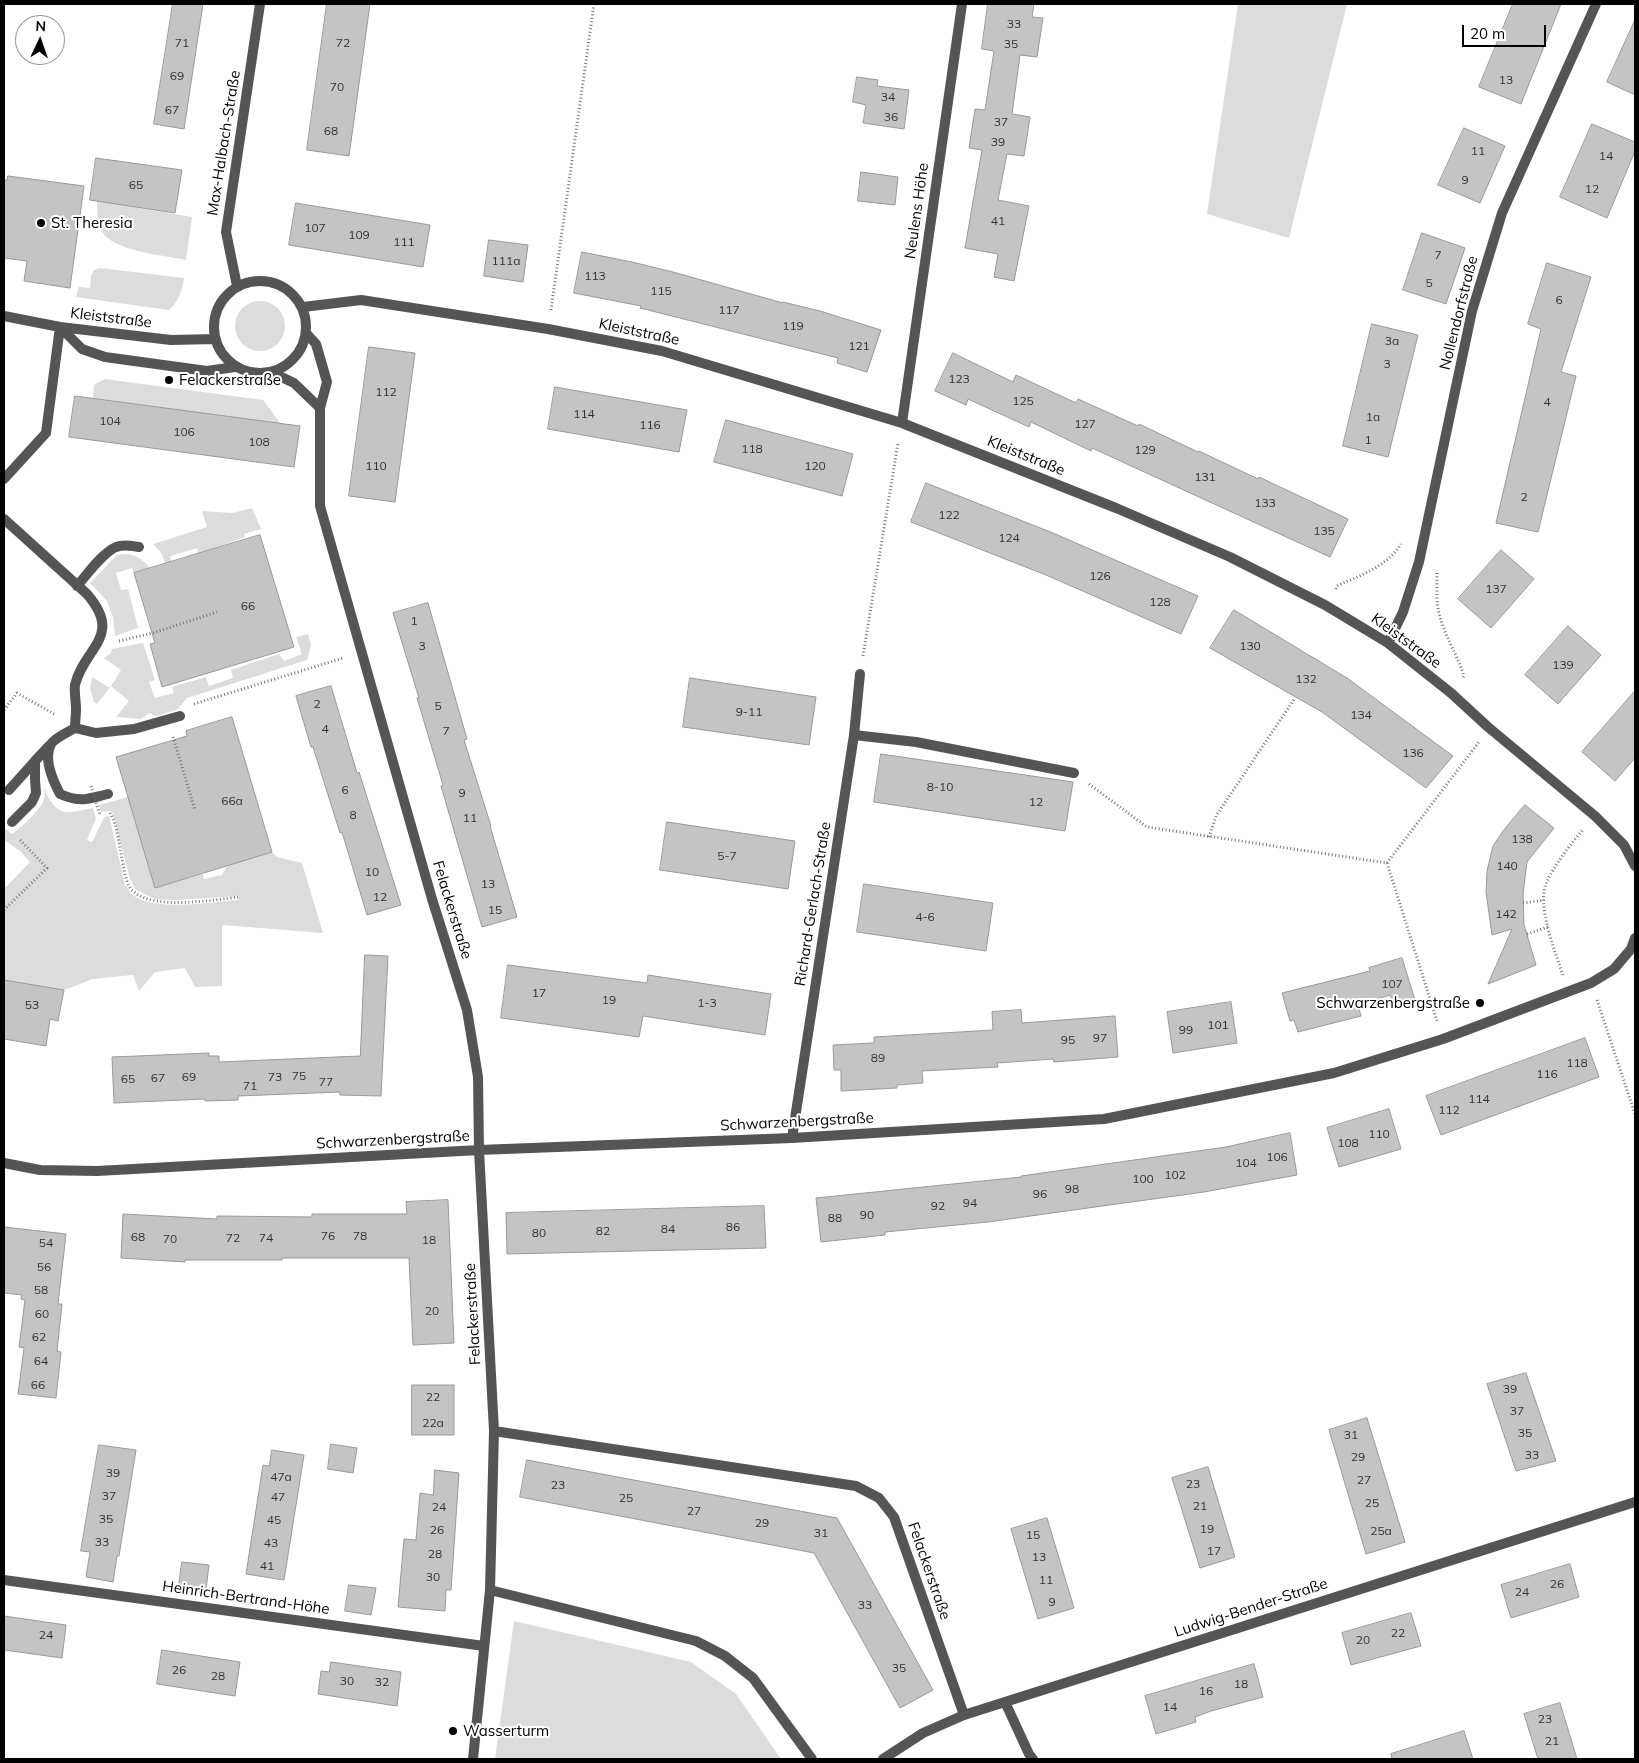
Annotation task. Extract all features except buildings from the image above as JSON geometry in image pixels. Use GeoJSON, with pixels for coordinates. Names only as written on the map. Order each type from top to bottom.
{"type":"FeatureCollection","features":[{"type":"Feature","properties":{"kind":"street","name":"Max-Halbach-Straße"},"geometry":{"type":"LineString","coordinates":[[237,286],[226,232],[260,4]]}},
{"type":"Feature","properties":{"kind":"street","name":"Neulens Höhe"},"geometry":{"type":"LineString","coordinates":[[902,423],[962,4]]}},
{"type":"Feature","properties":{"kind":"street","name":"Nollendorfstraße"},"geometry":{"type":"LineString","coordinates":[[1388,643],[1402,612],[1419,562],[1472,311],[1500,222],[1596,4]]}},
{"type":"Feature","properties":{"kind":"street"},"geometry":{"type":"LineString","coordinates":[[274,373],[290,362],[301,349],[306,333],[307,321],[303,307],[289,290],[273,282],[256,281],[237,286],[225,296],[217,308],[214,324],[216,339],[223,355],[235,367],[248,372],[274,373],[294,382],[320,408]]}},
{"type":"Feature","properties":{"kind":"street","name":"Kleiststraße"},"geometry":{"type":"LineString","coordinates":[[303,307],[361,300],[548,329],[662,351],[902,423],[1116,508],[1230,557],[1325,605],[1388,643],[1596,816],[1624,845],[1635,866]]}},
{"type":"Feature","properties":{"kind":"street","name":"Kleiststraße"},"geometry":{"type":"LineString","coordinates":[[4,316],[60,327],[171,340],[216,339]]}},
{"type":"Feature","properties":{"kind":"street"},"geometry":{"type":"LineString","coordinates":[[60,327],[82,349],[106,357],[207,371],[235,367]]}},
{"type":"Feature","properties":{"kind":"street"},"geometry":{"type":"LineString","coordinates":[[4,480],[46,433],[60,327]]}},
{"type":"Feature","properties":{"kind":"street","name":"Felackerstraße"},"geometry":{"type":"LineString","coordinates":[[306,333],[316,344],[327,382],[320,408],[320,506],[432,899],[467,1010],[478,1078],[479,1150],[494,1431],[490,1590],[473,1759]]}},
{"type":"Feature","properties":{"kind":"street"},"geometry":{"type":"LineString","coordinates":[[4,519],[77,586],[97,607],[102,623],[100,642],[84,664],[75,686],[75,728]]}},
{"type":"Feature","properties":{"kind":"street"},"geometry":{"type":"LineString","coordinates":[[77,586],[103,557],[115,548],[126,545],[139,547]]}},
{"type":"Feature","properties":{"kind":"street","name":"Richard-Gerlach-Straße"},"geometry":{"type":"LineString","coordinates":[[792,1138],[854,735],[860,674]]}},
{"type":"Feature","properties":{"kind":"street"},"geometry":{"type":"LineString","coordinates":[[8,790],[52,743],[75,728],[96,733],[134,729],[180,716]]}},
{"type":"Feature","properties":{"kind":"street"},"geometry":{"type":"LineString","coordinates":[[854,735],[916,742],[1074,773]]}},
{"type":"Feature","properties":{"kind":"street"},"geometry":{"type":"LineString","coordinates":[[52,743],[48,755],[49,763],[52,779],[60,794],[72,799],[84,800],[108,794]]}},
{"type":"Feature","properties":{"kind":"street"},"geometry":{"type":"LineString","coordinates":[[12,822],[32,802],[36,793],[35,761]]}},
{"type":"Feature","properties":{"kind":"street"},"geometry":{"type":"LineString","coordinates":[[1572,991],[1591,983],[1614,969],[1631,949],[1635,938]]}},
{"type":"Feature","properties":{"kind":"street","name":"Schwarzenbergstraße"},"geometry":{"type":"LineString","coordinates":[[4,1163],[40,1170],[97,1171],[479,1150],[792,1138],[1104,1119],[1334,1073],[1443,1038],[1572,991]]}},
{"type":"Feature","properties":{"kind":"street","name":"Felackerstraße"},"geometry":{"type":"LineString","coordinates":[[494,1431],[856,1486],[879,1498],[894,1517],[964,1715]]}},
{"type":"Feature","properties":{"kind":"street","name":"Ludwig-Bender-Straße"},"geometry":{"type":"LineString","coordinates":[[883,1759],[923,1733],[964,1715],[1635,1502]]}},
{"type":"Feature","properties":{"kind":"street","name":"Heinrich-Bertrand-Höhe"},"geometry":{"type":"LineString","coordinates":[[4,1580],[484,1646]]}},
{"type":"Feature","properties":{"kind":"street"},"geometry":{"type":"LineString","coordinates":[[490,1590],[696,1640],[725,1656],[753,1678],[812,1759]]}},
{"type":"Feature","properties":{"kind":"street"},"geometry":{"type":"LineString","coordinates":[[1005,1702],[1033,1759]]}},
{"type":"Feature","properties":{"kind":"path"},"geometry":{"type":"LineString","coordinates":[[548,329],[594,4]]}},
{"type":"Feature","properties":{"kind":"path"},"geometry":{"type":"LineString","coordinates":[[860,674],[896,452]]}},
{"type":"Feature","properties":{"kind":"path"},"geometry":{"type":"LineString","coordinates":[[1325,605],[1338,586],[1368,573],[1397,550],[1411,529],[1425,532]]}},
{"type":"Feature","properties":{"kind":"path"},"geometry":{"type":"LineString","coordinates":[[1437,567],[1438,612],[1445,634],[1464,676],[1450,693]]}},
{"type":"Feature","properties":{"kind":"path"},"geometry":{"type":"LineString","coordinates":[[100,642],[113,642],[153,633],[217,612]]}},
{"type":"Feature","properties":{"kind":"path"},"geometry":{"type":"LineString","coordinates":[[180,716],[194,704],[362,652]]}},
{"type":"Feature","properties":{"kind":"path"},"geometry":{"type":"LineString","coordinates":[[4,710],[17,693],[75,728]]}},
{"type":"Feature","properties":{"kind":"path"},"geometry":{"type":"LineString","coordinates":[[1209,837],[1216,816],[1295,698]]}},
{"type":"Feature","properties":{"kind":"path"},"geometry":{"type":"LineString","coordinates":[[167,719],[195,810]]}},
{"type":"Feature","properties":{"kind":"path"},"geometry":{"type":"LineString","coordinates":[[1387,862],[1476,746]]}},
{"type":"Feature","properties":{"kind":"path"},"geometry":{"type":"LineString","coordinates":[[1074,773],[1147,827],[1387,862]]}},
{"type":"Feature","properties":{"kind":"path"},"geometry":{"type":"LineString","coordinates":[[91,786],[100,815],[111,813],[126,881],[133,892],[153,900],[172,902],[239,898]]}},
{"type":"Feature","properties":{"kind":"path"},"geometry":{"type":"LineString","coordinates":[[1572,991],[1548,927],[1544,900],[1546,882],[1580,833]]}},
{"type":"Feature","properties":{"kind":"path"},"geometry":{"type":"LineString","coordinates":[[4,910],[46,868],[16,836]]}},
{"type":"Feature","properties":{"kind":"path"},"geometry":{"type":"LineString","coordinates":[[1387,862],[1435,1014]]}},
{"type":"Feature","properties":{"kind":"path"},"geometry":{"type":"LineString","coordinates":[[1523,903],[1544,900]]}},
{"type":"Feature","properties":{"kind":"path"},"geometry":{"type":"LineString","coordinates":[[1527,934],[1548,927]]}},
{"type":"Feature","properties":{"kind":"path"},"geometry":{"type":"LineString","coordinates":[[1599,1007],[1635,1114]]}},
{"type":"Feature","properties":{"kind":"shaded area"},"geometry":{"type":"Polygon","coordinates":[[[1238,4],[1347,4],[1289,238],[1207,214],[1238,4]]]}},
{"type":"Feature","properties":{"kind":"shaded area"},"geometry":{"type":"Polygon","coordinates":[[[97,201],[192,217],[186,260],[141,252],[108,239],[99,225],[97,201]]]}},
{"type":"Feature","properties":{"kind":"shaded area"},"geometry":{"type":"Polygon","coordinates":[[[100,268],[184,278],[180,296],[169,310],[76,297],[79,287],[90,288],[91,276],[94,270],[100,268]]]}},
{"type":"Feature","properties":{"kind":"shaded area"},"geometry":{"type":"Polygon","coordinates":[[[260,301],[270,303],[278,308],[283,316],[285,326],[283,336],[278,344],[270,349],[260,351],[250,349],[242,344],[237,336],[235,326],[237,316],[242,308],[250,303],[260,301]]]}},
{"type":"Feature","properties":{"kind":"shaded area"},"geometry":{"type":"Polygon","coordinates":[[[105,379],[263,400],[281,424],[93,398],[94,385],[105,379]]]}},
{"type":"Feature","properties":{"kind":"shaded area"},"geometry":{"type":"Polygon","coordinates":[[[252,508],[261,529],[244,534],[245,537],[198,554],[197,548],[170,556],[171,562],[165,563],[162,554],[153,544],[207,527],[202,511],[233,513],[252,508]]]}},
{"type":"Feature","properties":{"kind":"shaded area"},"geometry":{"type":"Polygon","coordinates":[[[117,555],[138,557],[150,568],[134,573],[132,568],[116,573],[121,590],[128,589],[138,628],[115,636],[113,617],[107,601],[90,583],[117,555]]]}},
{"type":"Feature","properties":{"kind":"shaded area"},"geometry":{"type":"Polygon","coordinates":[[[308,634],[311,645],[307,660],[187,698],[178,709],[157,716],[149,713],[141,719],[116,717],[129,701],[111,686],[121,670],[104,658],[111,653],[112,649],[143,643],[155,680],[149,682],[155,698],[174,693],[172,687],[206,677],[209,686],[233,678],[231,670],[279,654],[284,661],[302,654],[296,637],[308,634]]]}},
{"type":"Feature","properties":{"kind":"shaded area"},"geometry":{"type":"Polygon","coordinates":[[[92,677],[110,688],[97,704],[94,702],[90,688],[92,677]]]}},
{"type":"Feature","properties":{"kind":"shaded area"},"geometry":{"type":"Polygon","coordinates":[[[45,788],[51,802],[57,809],[72,812],[93,808],[96,818],[87,840],[92,842],[104,818],[109,815],[125,885],[132,894],[142,900],[169,905],[184,905],[238,900],[239,896],[176,900],[155,899],[136,890],[130,879],[112,811],[101,812],[99,805],[128,797],[155,888],[203,874],[204,879],[222,875],[228,865],[272,852],[277,857],[302,863],[323,933],[222,925],[222,986],[195,987],[185,968],[155,972],[139,991],[133,975],[93,979],[64,990],[4,980],[4,889],[30,862],[20,851],[4,840],[4,828],[12,834],[25,823],[42,804],[45,788]]]}},
{"type":"Feature","properties":{"kind":"shaded area"},"geometry":{"type":"Polygon","coordinates":[[[514,1621],[691,1662],[736,1694],[781,1759],[495,1759],[514,1621]]]}},
{"type":"Feature","properties":{"kind":"place","name":"St. Theresia"},"geometry":{"type":"Point","coordinates":[41,223]}},
{"type":"Feature","properties":{"kind":"place","name":"Felackerstraße"},"geometry":{"type":"Point","coordinates":[169,380]}},
{"type":"Feature","properties":{"kind":"place","name":"Schwarzenbergstraße"},"geometry":{"type":"Point","coordinates":[1480,1003]}},
{"type":"Feature","properties":{"kind":"place","name":"Wasserturm"},"geometry":{"type":"Point","coordinates":[453,1731]}}]}
